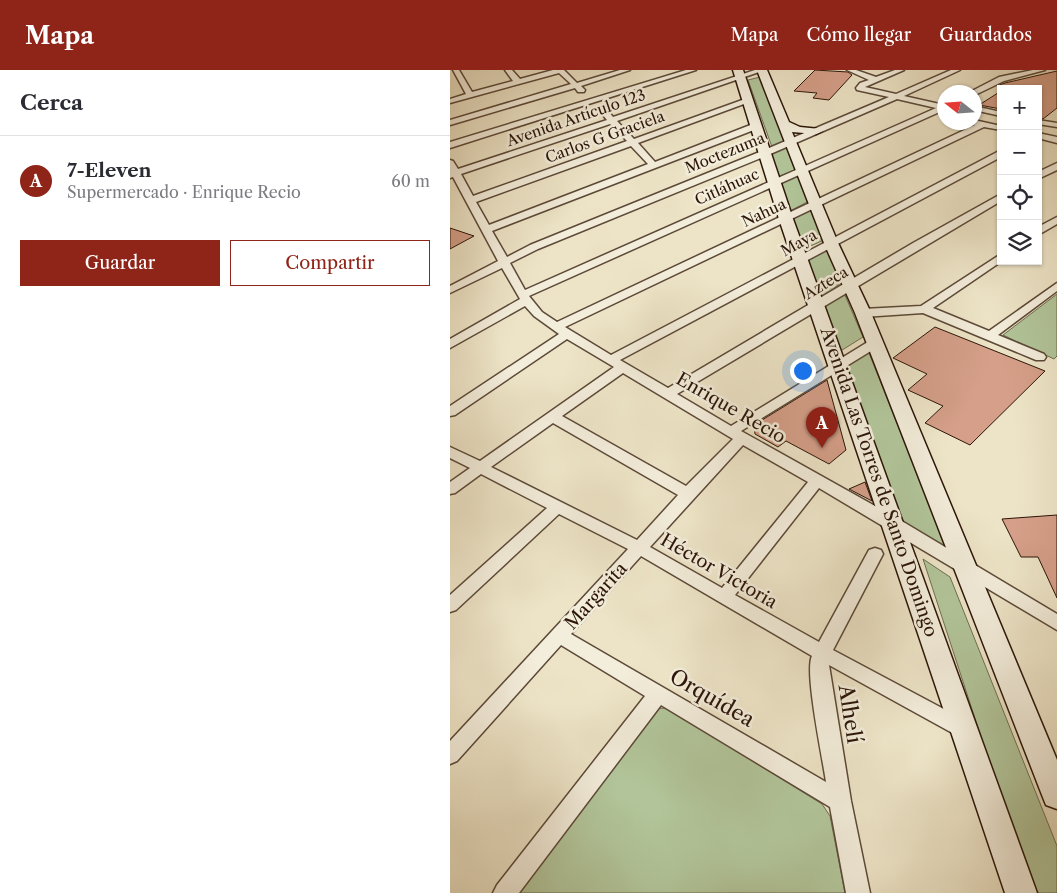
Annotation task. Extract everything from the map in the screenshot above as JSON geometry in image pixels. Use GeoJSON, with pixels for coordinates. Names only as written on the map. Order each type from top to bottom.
{"type":"FeatureCollection","features":[{"type":"Feature","properties":{"kind":"street"},"geometry":{"type":"LineString","coordinates":[[456,70],[470,95]]}},
{"type":"Feature","properties":{"kind":"street"},"geometry":{"type":"LineString","coordinates":[[508,70],[518,82]]}},
{"type":"Feature","properties":{"kind":"street"},"geometry":{"type":"LineString","coordinates":[[450,101],[561,70],[612,120],[653,165]]}},
{"type":"Feature","properties":{"kind":"street"},"geometry":{"type":"LineString","coordinates":[[450,123],[627,70]]}},
{"type":"Feature","properties":{"kind":"street"},"geometry":{"type":"LineString","coordinates":[[450,146],[693,70]]}},
{"type":"Feature","properties":{"kind":"street"},"geometry":{"type":"LineString","coordinates":[[762,70],[831,242],[863,313],[1057,795]]}},
{"type":"Feature","properties":{"kind":"street","name":"Avenida Artículo 123"},"geometry":{"type":"LineString","coordinates":[[452,170],[612,120],[739,74],[762,70]]}},
{"type":"Feature","properties":{"kind":"street"},"geometry":{"type":"LineString","coordinates":[[850,70],[876,80]]}},
{"type":"Feature","properties":{"kind":"street"},"geometry":{"type":"LineString","coordinates":[[901,70],[860,88],[937,106]]}},
{"type":"Feature","properties":{"kind":"street","name":"Moctezuma"},"geometry":{"type":"LineString","coordinates":[[450,290],[503,262],[551,240],[765,153],[788,134],[816,131],[897,98],[957,70]]}},
{"type":"Feature","properties":{"kind":"street"},"geometry":{"type":"LineString","coordinates":[[982,88],[1002,79],[1042,70]]}},
{"type":"Feature","properties":{"kind":"street","name":"Avenida Las Torres de Santo Domingo"},"geometry":{"type":"LineString","coordinates":[[739,74],[786,219],[894,524],[1021,893]]}},
{"type":"Feature","properties":{"kind":"street","name":"Carlos G Graciela"},"geometry":{"type":"LineString","coordinates":[[471,200],[748,101]]}},
{"type":"Feature","properties":{"kind":"street","name":"Citláhuac"},"geometry":{"type":"LineString","coordinates":[[450,344],[524,298],[774,182],[937,110]]}},
{"type":"Feature","properties":{"kind":"street"},"geometry":{"type":"LineString","coordinates":[[982,110],[997,113]]}},
{"type":"Feature","properties":{"kind":"street"},"geometry":{"type":"LineString","coordinates":[[933,112],[937,113]]}},
{"type":"Feature","properties":{"kind":"street"},"geometry":{"type":"LineString","coordinates":[[1042,123],[1057,125]]}},
{"type":"Feature","properties":{"kind":"street"},"geometry":{"type":"LineString","coordinates":[[982,124],[997,127]]}},
{"type":"Feature","properties":{"kind":"street"},"geometry":{"type":"LineString","coordinates":[[487,229],[756,126]]}},
{"type":"Feature","properties":{"kind":"street"},"geometry":{"type":"LineString","coordinates":[[788,134],[798,130],[816,131]]}},
{"type":"Feature","properties":{"kind":"street","name":"Nahua"},"geometry":{"type":"LineString","coordinates":[[555,327],[816,205],[965,130]]}},
{"type":"Feature","properties":{"kind":"street"},"geometry":{"type":"LineString","coordinates":[[1042,136],[1057,140]]}},
{"type":"Feature","properties":{"kind":"street","name":"Maya"},"geometry":{"type":"LineString","coordinates":[[453,488],[553,417],[617,364],[831,242],[997,155]]}},
{"type":"Feature","properties":{"kind":"street"},"geometry":{"type":"LineString","coordinates":[[1040,175],[1057,166]]}},
{"type":"Feature","properties":{"kind":"street","name":"Enrique Recio"},"geometry":{"type":"LineString","coordinates":[[452,170],[471,200],[524,298],[538,314],[555,327],[737,435],[894,524],[1057,624]]}},
{"type":"Feature","properties":{"kind":"street","name":"Azteca"},"geometry":{"type":"LineString","coordinates":[[667,394],[851,286],[894,258],[997,200]]}},
{"type":"Feature","properties":{"kind":"street"},"geometry":{"type":"LineString","coordinates":[[1042,230],[1057,220]]}},
{"type":"Feature","properties":{"kind":"street"},"geometry":{"type":"LineString","coordinates":[[1042,232],[1057,236]]}},
{"type":"Feature","properties":{"kind":"street"},"geometry":{"type":"LineString","coordinates":[[924,309],[997,261]]}},
{"type":"Feature","properties":{"kind":"street"},"geometry":{"type":"LineString","coordinates":[[990,336],[1057,286]]}},
{"type":"Feature","properties":{"kind":"street"},"geometry":{"type":"LineString","coordinates":[[863,313],[924,309],[1040,357]]}},
{"type":"Feature","properties":{"kind":"street"},"geometry":{"type":"LineString","coordinates":[[450,412],[567,334]]}},
{"type":"Feature","properties":{"kind":"street","name":"Margarita"},"geometry":{"type":"LineString","coordinates":[[450,754],[688,494],[737,435],[837,364],[875,343]]}},
{"type":"Feature","properties":{"kind":"street"},"geometry":{"type":"LineString","coordinates":[[553,417],[688,494]]}},
{"type":"Feature","properties":{"kind":"street","name":"Héctor Victoria"},"geometry":{"type":"LineString","coordinates":[[450,452],[639,548],[822,653],[965,730]]}},
{"type":"Feature","properties":{"kind":"street"},"geometry":{"type":"LineString","coordinates":[[725,596],[817,481]]}},
{"type":"Feature","properties":{"kind":"street"},"geometry":{"type":"LineString","coordinates":[[450,605],[558,506]]}},
{"type":"Feature","properties":{"kind":"street","name":"Alhelí"},"geometry":{"type":"LineString","coordinates":[[858,893],[840,801],[820,679],[819,660],[875,554]]}},
{"type":"Feature","properties":{"kind":"street","name":"Orquídea"},"geometry":{"type":"LineString","coordinates":[[560,636],[840,801]]}},
{"type":"Feature","properties":{"kind":"street"},"geometry":{"type":"LineString","coordinates":[[505,893],[658,694]]}},
{"type":"Feature","properties":{"kind":"green space"},"geometry":{"type":"Polygon","coordinates":[[[760,77],[788,141],[772,147],[748,80],[760,77]]]}},
{"type":"Feature","properties":{"kind":"green space"},"geometry":{"type":"Polygon","coordinates":[[[787,146],[797,169],[777,177],[769,153],[787,146]]]}},
{"type":"Feature","properties":{"kind":"green space"},"geometry":{"type":"Polygon","coordinates":[[[798,175],[809,201],[790,211],[780,183],[798,175]]]}},
{"type":"Feature","properties":{"kind":"green space"},"geometry":{"type":"Polygon","coordinates":[[[811,210],[824,240],[804,249],[792,219],[811,210]]]}},
{"type":"Feature","properties":{"kind":"green space"},"geometry":{"type":"Polygon","coordinates":[[[827,245],[841,283],[821,298],[806,257],[827,245]]]}},
{"type":"Feature","properties":{"kind":"green space"},"geometry":{"type":"Polygon","coordinates":[[[844,293],[863,337],[839,352],[823,306],[844,293]]]}},
{"type":"Feature","properties":{"kind":"green space"},"geometry":{"type":"Polygon","coordinates":[[[1057,294],[1057,356],[1054,359],[1003,335],[1057,294]]]}},
{"type":"Feature","properties":{"kind":"green space"},"geometry":{"type":"Polygon","coordinates":[[[867,348],[948,551],[898,519],[841,363],[867,348]]]}},
{"type":"Feature","properties":{"kind":"green space"},"geometry":{"type":"Polygon","coordinates":[[[923,559],[950,577],[1057,846],[1057,893],[1032,893],[923,559]]]}},
{"type":"Feature","properties":{"kind":"green space"},"geometry":{"type":"Polygon","coordinates":[[[667,708],[822,804],[830,816],[845,893],[511,893],[650,709],[667,708]]]}},
{"type":"Feature","properties":{"kind":"building"},"geometry":{"type":"Polygon","coordinates":[[[815,70],[848,72],[852,75],[829,100],[813,98],[817,93],[794,91],[815,70]]]}},
{"type":"Feature","properties":{"kind":"building"},"geometry":{"type":"Polygon","coordinates":[[[1057,71],[1057,108],[1042,119],[1042,85],[999,85],[1057,71]]]}},
{"type":"Feature","properties":{"kind":"building"},"geometry":{"type":"Polygon","coordinates":[[[997,94],[997,108],[982,106],[982,103],[997,94]]]}},
{"type":"Feature","properties":{"kind":"building"},"geometry":{"type":"Polygon","coordinates":[[[450,228],[474,236],[450,249],[450,228]]]}},
{"type":"Feature","properties":{"kind":"building"},"geometry":{"type":"Polygon","coordinates":[[[935,327],[1045,371],[970,445],[925,423],[943,406],[908,390],[927,374],[893,358],[935,327]]]}},
{"type":"Feature","properties":{"kind":"building"},"geometry":{"type":"Polygon","coordinates":[[[827,380],[846,450],[829,464],[786,441],[778,447],[755,434],[754,425],[827,380]]]}},
{"type":"Feature","properties":{"kind":"building"},"geometry":{"type":"Polygon","coordinates":[[[865,482],[872,501],[849,489],[865,482]]]}},
{"type":"Feature","properties":{"kind":"building"},"geometry":{"type":"Polygon","coordinates":[[[1057,515],[1057,598],[1038,557],[1021,557],[1002,519],[1057,515]]]}},
{"type":"Feature","properties":{"kind":"place","name":"7-Eleven"},"geometry":{"type":"Point","coordinates":[822,448]}}]}
